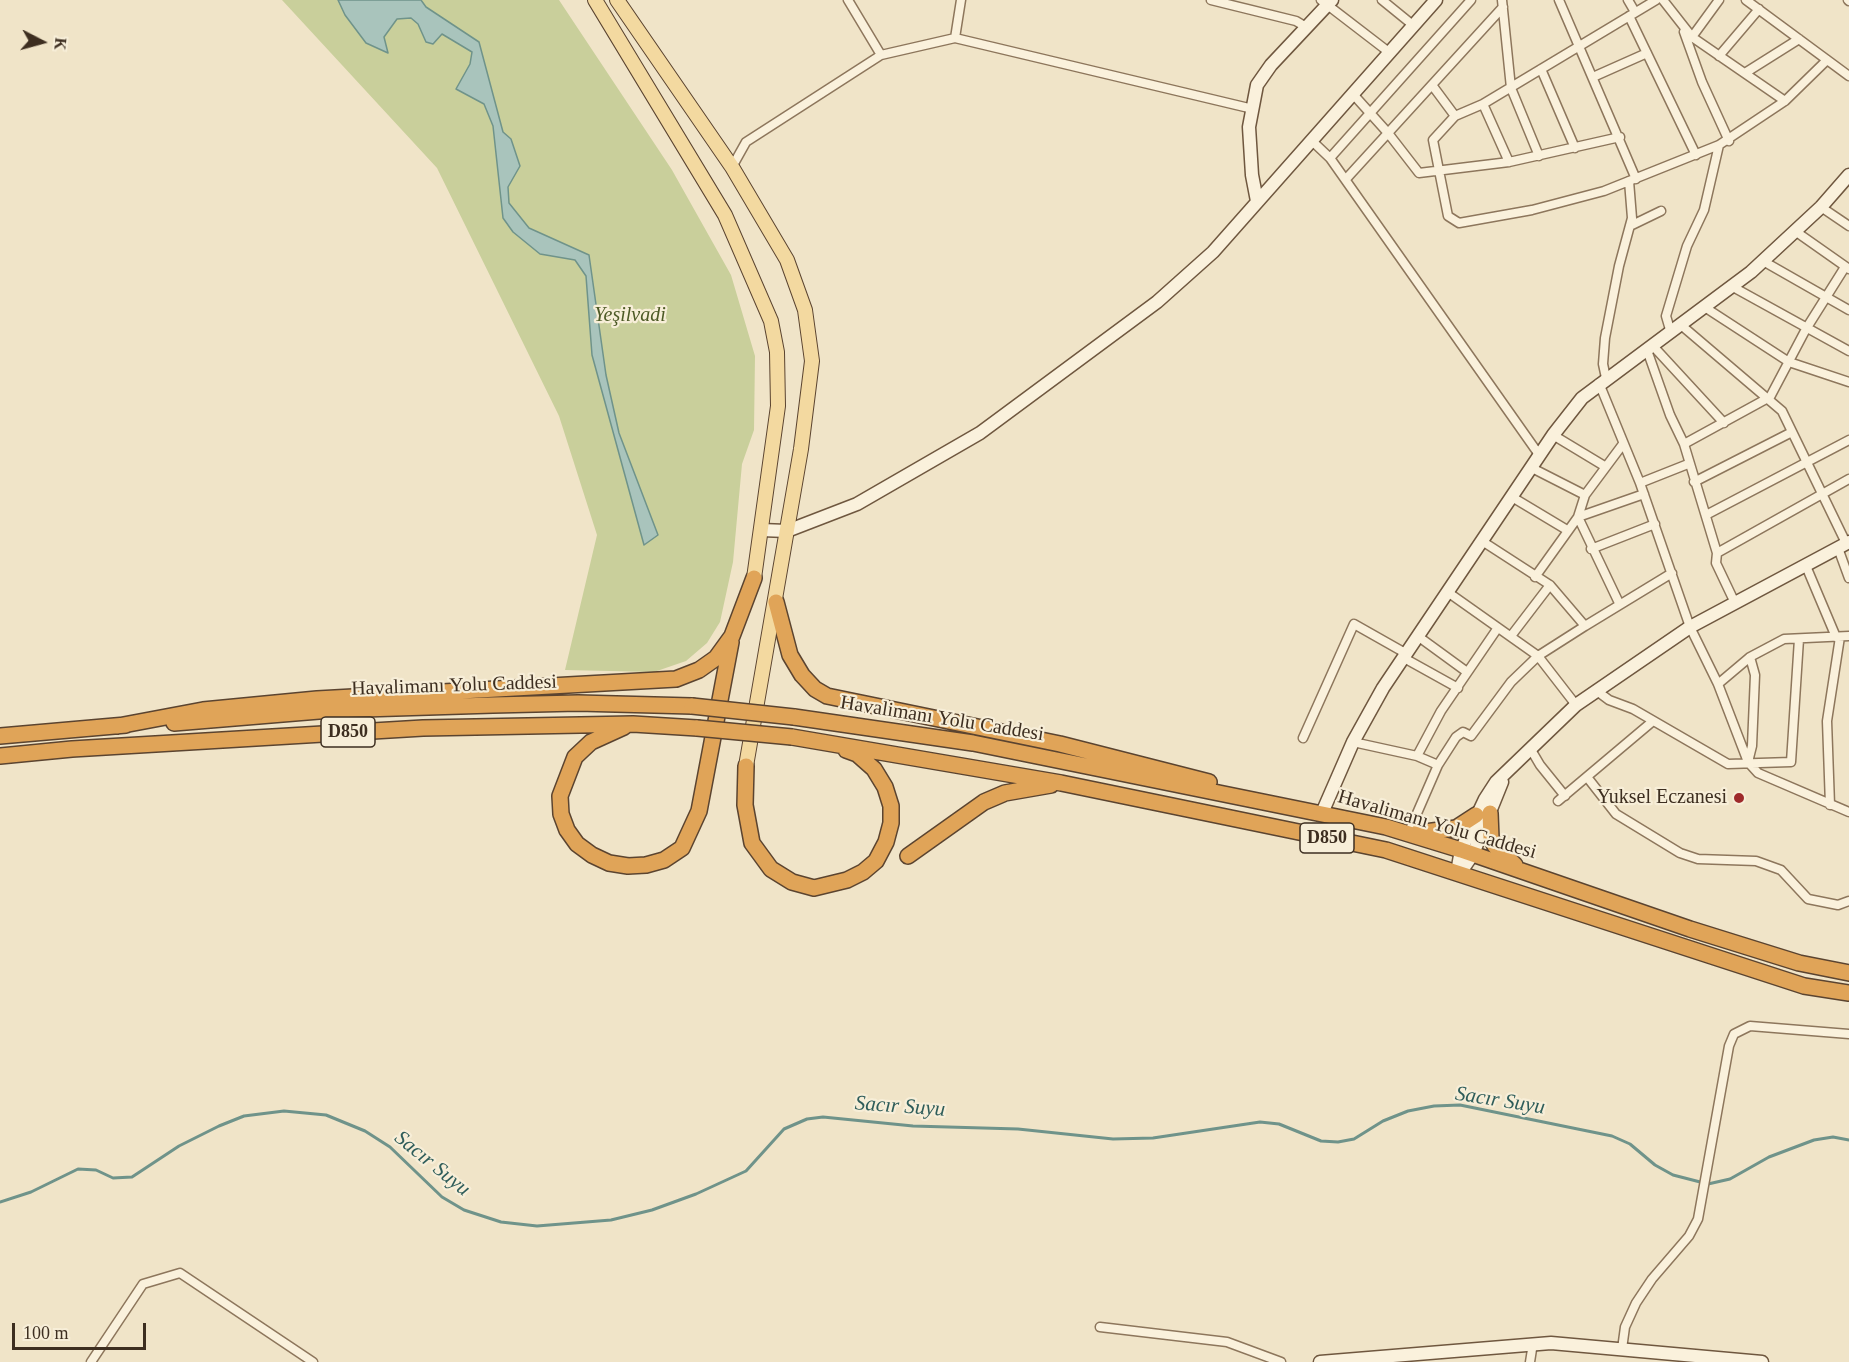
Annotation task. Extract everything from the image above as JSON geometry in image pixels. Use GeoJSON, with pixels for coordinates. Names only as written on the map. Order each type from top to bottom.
{"type":"FeatureCollection","features":[{"type":"Feature","properties":{"kind":"highway"},"geometry":{"type":"LineString","coordinates":[[633,724],[591,742],[575,757],[560,796],[564,822],[577,844],[592,855],[609,863],[628,866],[664,860],[681,848],[699,811],[732,636],[754,578]]}},
{"type":"Feature","properties":{"kind":"highway"},"geometry":{"type":"LineString","coordinates":[[776,602],[790,655],[802,675],[826,696],[1060,744],[1227,786],[1264,804]]}},
{"type":"Feature","properties":{"kind":"highway"},"geometry":{"type":"LineString","coordinates":[[118,726],[203,710],[317,699],[433,690],[676,679],[699,670],[716,658],[732,636]]}},
{"type":"Feature","properties":{"kind":"highway","name":"Havalimanı Yolu Caddesi"},"geometry":{"type":"LineString","coordinates":[[0,736],[343,710],[578,703],[692,706],[794,717],[974,743],[1264,804],[1322,813],[1408,834],[1467,852],[1798,963],[1849,973]]}},
{"type":"Feature","properties":{"kind":"highway","name":"Havalimanı Yolu Caddesi"},"geometry":{"type":"LineString","coordinates":[[0,756],[423,728],[633,724],[792,737],[1061,783],[1386,850],[1804,986],[1849,993]]}},
{"type":"Feature","properties":{"kind":"highway"},"geometry":{"type":"LineString","coordinates":[[746,766],[745,806],[752,843],[771,869],[792,882],[814,888],[847,880],[863,872],[876,861],[886,842],[891,823],[891,806],[885,787],[874,769],[857,754],[826,742]]}},
{"type":"Feature","properties":{"kind":"highway"},"geometry":{"type":"LineString","coordinates":[[908,856],[984,802],[1005,793],[1061,783]]}},
{"type":"Feature","properties":{"kind":"highway"},"geometry":{"type":"LineString","coordinates":[[1408,834],[1456,828],[1483,814],[1495,846],[1522,871]]}},
{"type":"Feature","properties":{"kind":"main road"},"geometry":{"type":"LineString","coordinates":[[595,0],[725,215],[771,321],[777,352],[778,406],[754,578]]}},
{"type":"Feature","properties":{"kind":"main road"},"geometry":{"type":"LineString","coordinates":[[617,0],[732,167],[787,260],[806,310],[812,361],[801,449],[746,766]]}},
{"type":"Feature","properties":{"kind":"street"},"geometry":{"type":"LineString","coordinates":[[848,0],[881,55]]}},
{"type":"Feature","properties":{"kind":"street"},"geometry":{"type":"LineString","coordinates":[[955,38],[962,0]]}},
{"type":"Feature","properties":{"kind":"street"},"geometry":{"type":"LineString","coordinates":[[1211,0],[1296,21],[1306,27]]}},
{"type":"Feature","properties":{"kind":"street"},"geometry":{"type":"LineString","coordinates":[[1383,0],[1414,26]]}},
{"type":"Feature","properties":{"kind":"street"},"geometry":{"type":"LineString","coordinates":[[1330,158],[1471,0]]}},
{"type":"Feature","properties":{"kind":"street"},"geometry":{"type":"LineString","coordinates":[[1559,0],[1620,137],[1632,180],[1632,218],[1616,277],[1605,338],[1603,364],[1603,381],[1623,444],[1640,483],[1690,627],[1718,684],[1748,762],[1758,773],[1849,812]]}},
{"type":"Feature","properties":{"kind":"street"},"geometry":{"type":"LineString","coordinates":[[1628,0],[1636,9],[1647,53],[1696,155]]}},
{"type":"Feature","properties":{"kind":"street"},"geometry":{"type":"LineString","coordinates":[[1656,0],[1636,9],[1580,47],[1511,88],[1455,116],[1433,140],[1448,216],[1459,222],[1532,210],[1604,191],[1696,155],[1729,141],[1785,101],[1827,60]]}},
{"type":"Feature","properties":{"kind":"street"},"geometry":{"type":"LineString","coordinates":[[1663,0],[1683,29],[1692,37],[1785,101]]}},
{"type":"Feature","properties":{"kind":"street"},"geometry":{"type":"LineString","coordinates":[[1692,37],[1719,0]]}},
{"type":"Feature","properties":{"kind":"street"},"geometry":{"type":"LineString","coordinates":[[1746,0],[1849,76]]}},
{"type":"Feature","properties":{"kind":"street"},"geometry":{"type":"LineString","coordinates":[[761,530],[787,531],[857,504],[980,433],[1157,302],[1213,252],[1434,1]]}},
{"type":"Feature","properties":{"kind":"street"},"geometry":{"type":"LineString","coordinates":[[1257,201],[1252,176],[1250,137],[1257,85],[1271,65],[1326,2],[1390,53]]}},
{"type":"Feature","properties":{"kind":"street"},"geometry":{"type":"LineString","coordinates":[[1346,179],[1503,3]]}},
{"type":"Feature","properties":{"kind":"street"},"geometry":{"type":"LineString","coordinates":[[1503,3],[1511,88],[1539,156]]}},
{"type":"Feature","properties":{"kind":"street"},"geometry":{"type":"LineString","coordinates":[[1719,56],[1759,9]]}},
{"type":"Feature","properties":{"kind":"street"},"geometry":{"type":"LineString","coordinates":[[1683,29],[1702,82],[1729,141]]}},
{"type":"Feature","properties":{"kind":"street"},"geometry":{"type":"LineString","coordinates":[[732,167],[746,142],[881,55],[955,38],[1252,109]]}},
{"type":"Feature","properties":{"kind":"street"},"geometry":{"type":"LineString","coordinates":[[1745,74],[1799,39]]}},
{"type":"Feature","properties":{"kind":"street"},"geometry":{"type":"LineString","coordinates":[[1593,77],[1647,53]]}},
{"type":"Feature","properties":{"kind":"street"},"geometry":{"type":"LineString","coordinates":[[1541,69],[1575,148]]}},
{"type":"Feature","properties":{"kind":"street"},"geometry":{"type":"LineString","coordinates":[[1432,85],[1455,116]]}},
{"type":"Feature","properties":{"kind":"street"},"geometry":{"type":"LineString","coordinates":[[1352,93],[1388,133],[1419,173],[1509,162],[1620,137]]}},
{"type":"Feature","properties":{"kind":"street"},"geometry":{"type":"LineString","coordinates":[[1483,104],[1509,162]]}},
{"type":"Feature","properties":{"kind":"street"},"geometry":{"type":"LineString","coordinates":[[1311,140],[1330,158],[1346,179],[1540,456]]}},
{"type":"Feature","properties":{"kind":"street"},"geometry":{"type":"LineString","coordinates":[[1671,333],[1666,316],[1687,246],[1704,210],[1719,145]]}},
{"type":"Feature","properties":{"kind":"street"},"geometry":{"type":"LineString","coordinates":[[1322,813],[1353,742],[1383,688],[1553,435],[1582,398],[1733,287],[1847,181]]}},
{"type":"Feature","properties":{"kind":"street"},"geometry":{"type":"LineString","coordinates":[[1821,207],[1849,226]]}},
{"type":"Feature","properties":{"kind":"street"},"geometry":{"type":"LineString","coordinates":[[1630,226],[1661,211]]}},
{"type":"Feature","properties":{"kind":"street"},"geometry":{"type":"LineString","coordinates":[[1684,444],[1768,398],[1806,329],[1847,268],[1795,231]]}},
{"type":"Feature","properties":{"kind":"street"},"geometry":{"type":"LineString","coordinates":[[1763,261],[1849,310]]}},
{"type":"Feature","properties":{"kind":"street"},"geometry":{"type":"LineString","coordinates":[[1733,287],[1849,351]]}},
{"type":"Feature","properties":{"kind":"street"},"geometry":{"type":"LineString","coordinates":[[1706,308],[1789,362],[1849,382]]}},
{"type":"Feature","properties":{"kind":"street"},"geometry":{"type":"LineString","coordinates":[[1681,325],[1782,411],[1844,544],[1849,578]]}},
{"type":"Feature","properties":{"kind":"street"},"geometry":{"type":"LineString","coordinates":[[1650,348],[1724,423]]}},
{"type":"Feature","properties":{"kind":"street"},"geometry":{"type":"LineString","coordinates":[[1650,348],[1670,416],[1684,444],[1706,515],[1717,553],[1716,563],[1735,603]]}},
{"type":"Feature","properties":{"kind":"street"},"geometry":{"type":"LineString","coordinates":[[1694,482],[1792,432]]}},
{"type":"Feature","properties":{"kind":"street"},"geometry":{"type":"LineString","coordinates":[[1553,435],[1606,467]]}},
{"type":"Feature","properties":{"kind":"street"},"geometry":{"type":"LineString","coordinates":[[1706,515],[1849,440]]}},
{"type":"Feature","properties":{"kind":"street"},"geometry":{"type":"LineString","coordinates":[[1535,577],[1578,517],[1585,495],[1623,444]]}},
{"type":"Feature","properties":{"kind":"street"},"geometry":{"type":"LineString","coordinates":[[1640,483],[1689,464]]}},
{"type":"Feature","properties":{"kind":"street"},"geometry":{"type":"LineString","coordinates":[[1532,468],[1585,495]]}},
{"type":"Feature","properties":{"kind":"street"},"geometry":{"type":"LineString","coordinates":[[1717,553],[1849,479]]}},
{"type":"Feature","properties":{"kind":"street"},"geometry":{"type":"LineString","coordinates":[[1578,517],[1644,494]]}},
{"type":"Feature","properties":{"kind":"street"},"geometry":{"type":"LineString","coordinates":[[1512,497],[1567,530]]}},
{"type":"Feature","properties":{"kind":"street"},"geometry":{"type":"LineString","coordinates":[[1578,517],[1591,549],[1619,603]]}},
{"type":"Feature","properties":{"kind":"street"},"geometry":{"type":"LineString","coordinates":[[1591,549],[1655,524]]}},
{"type":"Feature","properties":{"kind":"street"},"geometry":{"type":"LineString","coordinates":[[1482,542],[1550,585],[1585,626]]}},
{"type":"Feature","properties":{"kind":"street"},"geometry":{"type":"LineString","coordinates":[[1458,872],[1483,814],[1507,770],[1576,705],[1690,627],[1844,544]]}},
{"type":"Feature","properties":{"kind":"street"},"geometry":{"type":"LineString","coordinates":[[1806,566],[1841,637],[1827,721],[1830,805]]}},
{"type":"Feature","properties":{"kind":"street"},"geometry":{"type":"LineString","coordinates":[[1408,834],[1438,765],[1456,737],[1463,732],[1471,736],[1505,689],[1538,656],[1619,603],[1672,573]]}},
{"type":"Feature","properties":{"kind":"street"},"geometry":{"type":"LineString","coordinates":[[1511,636],[1550,585]]}},
{"type":"Feature","properties":{"kind":"street"},"geometry":{"type":"LineString","coordinates":[[1449,593],[1538,656],[1576,705]]}},
{"type":"Feature","properties":{"kind":"street"},"geometry":{"type":"LineString","coordinates":[[1303,738],[1354,624],[1458,688]]}},
{"type":"Feature","properties":{"kind":"street"},"geometry":{"type":"LineString","coordinates":[[1417,756],[1441,711],[1497,629]]}},
{"type":"Feature","properties":{"kind":"street"},"geometry":{"type":"LineString","coordinates":[[1419,637],[1467,672]]}},
{"type":"Feature","properties":{"kind":"street"},"geometry":{"type":"LineString","coordinates":[[1718,684],[1750,657],[1784,639],[1841,637]]}},
{"type":"Feature","properties":{"kind":"street"},"geometry":{"type":"LineString","coordinates":[[1597,691],[1609,700],[1634,709],[1728,764],[1791,762],[1798,639]]}},
{"type":"Feature","properties":{"kind":"street"},"geometry":{"type":"LineString","coordinates":[[1748,762],[1752,746],[1755,675],[1750,657]]}},
{"type":"Feature","properties":{"kind":"street"},"geometry":{"type":"LineString","coordinates":[[1530,748],[1562,798],[1653,721]]}},
{"type":"Feature","properties":{"kind":"street"},"geometry":{"type":"LineString","coordinates":[[1353,742],[1417,756],[1438,765]]}},
{"type":"Feature","properties":{"kind":"street"},"geometry":{"type":"LineString","coordinates":[[1587,777],[1616,814],[1680,854],[1698,859],[1756,861],[1780,870],[1808,899],[1838,905],[1849,901]]}},
{"type":"Feature","properties":{"kind":"street"},"geometry":{"type":"LineString","coordinates":[[1622,1349],[1632,1310],[1652,1279],[1689,1236],[1703,1199],[1730,1042],[1738,1031],[1750,1026],[1849,1034]]}},
{"type":"Feature","properties":{"kind":"street"},"geometry":{"type":"LineString","coordinates":[[91,1362],[143,1284],[180,1273],[314,1362]]}},
{"type":"Feature","properties":{"kind":"street"},"geometry":{"type":"LineString","coordinates":[[1100,1327],[1227,1342],[1281,1362]]}},
{"type":"Feature","properties":{"kind":"street"},"geometry":{"type":"LineString","coordinates":[[1530,1362],[1533,1343]]}},
{"type":"Feature","properties":{"kind":"street"},"geometry":{"type":"LineString","coordinates":[[1320,1362],[1533,1343],[1622,1349],[1665,1358],[1762,1362]]}},
{"type":"Feature","properties":{"kind":"green space","name":"Yeşilvadi"},"geometry":{"type":"Polygon","coordinates":[[[282,0],[559,0],[672,170],[731,275],[755,356],[754,430],[742,464],[733,562],[720,622],[707,643],[686,661],[654,672],[565,670],[597,535],[559,416],[437,168],[282,0]]]}},
{"type":"Feature","properties":{"kind":"water"},"geometry":{"type":"Polygon","coordinates":[[[338,0],[421,0],[426,7],[479,42],[503,132],[511,139],[520,166],[508,187],[509,203],[529,228],[589,255],[606,375],[619,433],[658,535],[644,545],[592,355],[586,276],[575,260],[540,254],[513,232],[503,218],[493,126],[484,104],[456,89],[470,64],[472,52],[442,34],[433,44],[426,42],[418,24],[411,18],[397,19],[384,37],[388,53],[366,43],[345,15],[338,0]]]}},
{"type":"Feature","properties":{"kind":"waterway","name":"Sacır Suyu"},"geometry":{"type":"LineString","coordinates":[[0,1202],[31,1192],[78,1169],[96,1170],[113,1178],[132,1177],[179,1146],[219,1126],[244,1116],[284,1111],[326,1115],[365,1131],[390,1147],[442,1197],[464,1210],[501,1222],[537,1226],[611,1220],[652,1210],[696,1194],[746,1171],[784,1129],[807,1119],[823,1117],[913,1126],[1018,1129],[1113,1139],[1153,1138],[1260,1122],[1279,1124],[1321,1141],[1338,1142],[1354,1139],[1383,1121],[1408,1111],[1434,1106],[1460,1105],[1612,1136],[1630,1144],[1655,1165],[1673,1175],[1708,1184],[1730,1179],[1769,1157],[1814,1140],[1833,1137],[1849,1140]]}},
{"type":"Feature","properties":{"kind":"place","name":"Yuksel Eczanesi"},"geometry":{"type":"Point","coordinates":[1739,798]}}]}
